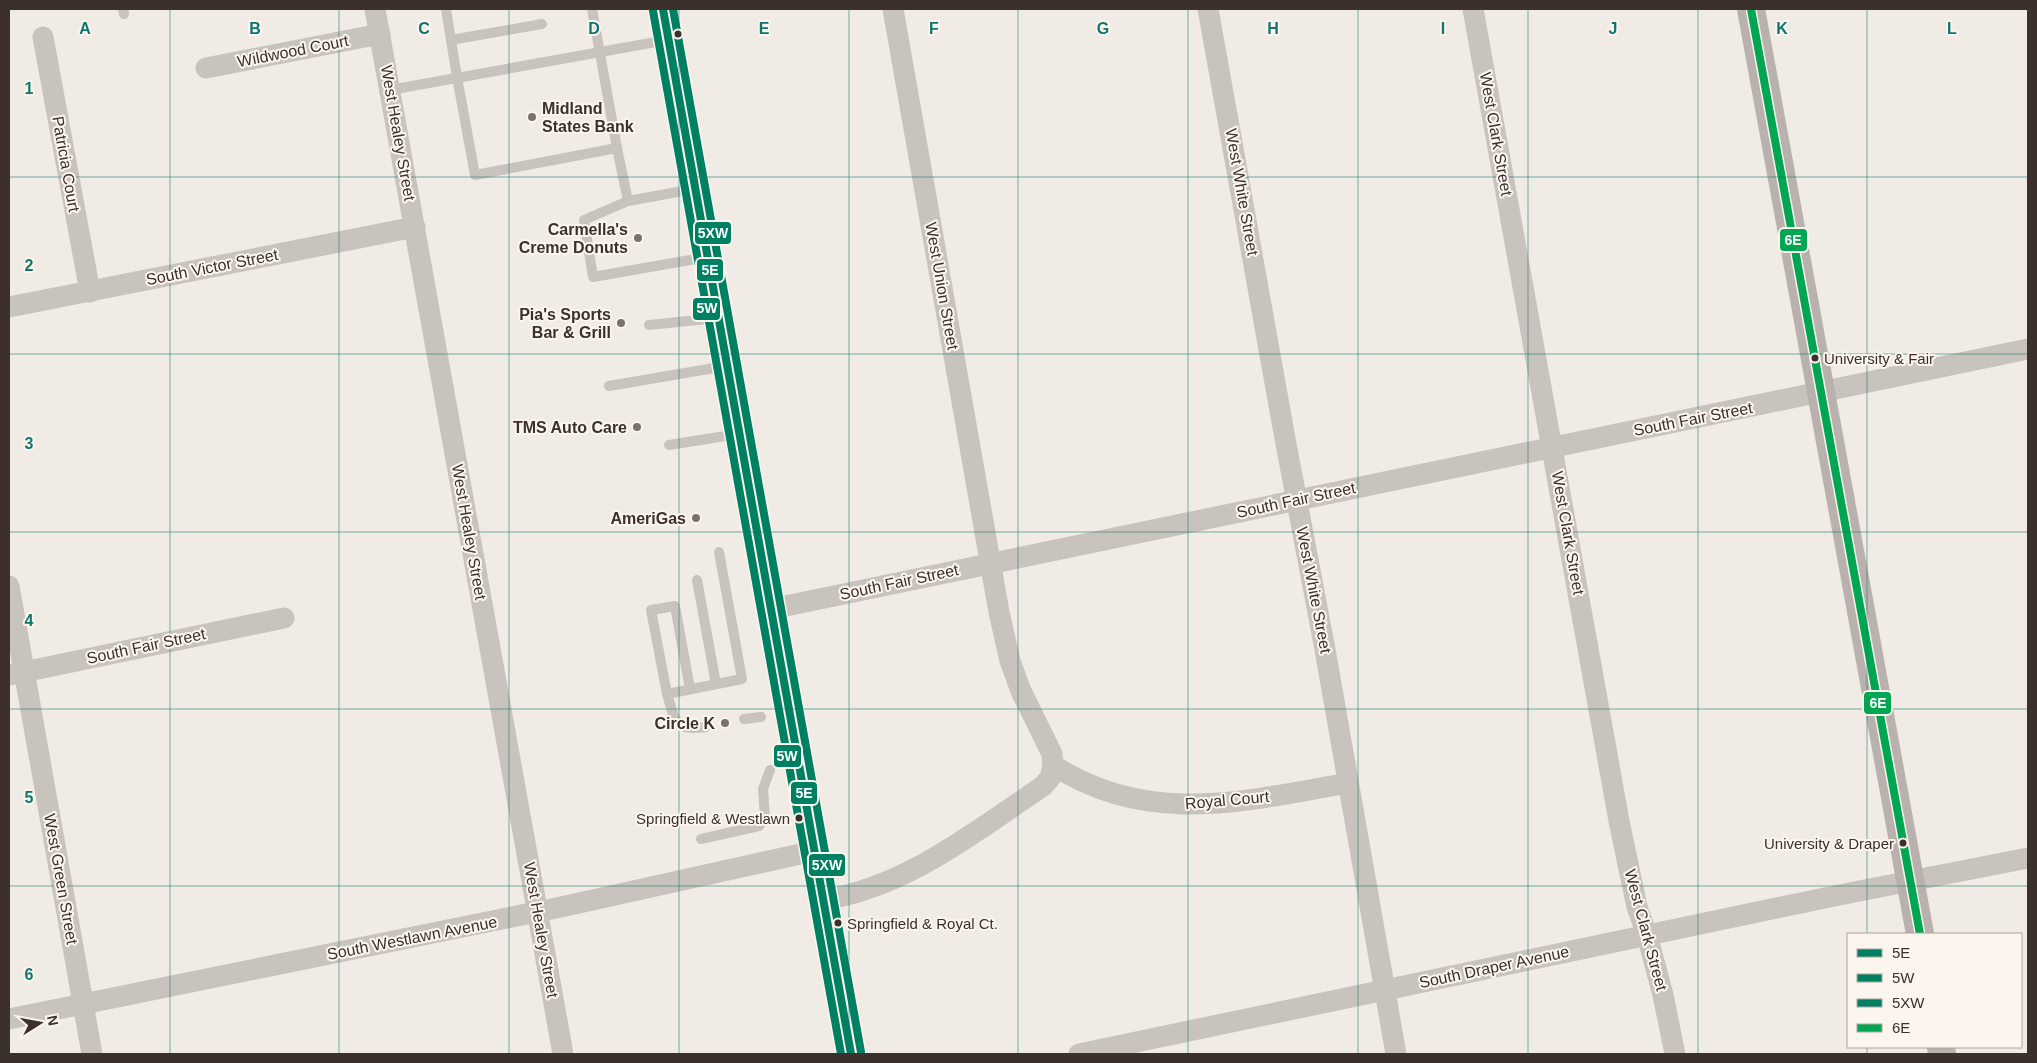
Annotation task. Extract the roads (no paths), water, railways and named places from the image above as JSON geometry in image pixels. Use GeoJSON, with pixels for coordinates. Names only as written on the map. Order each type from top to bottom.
{"type":"FeatureCollection","features":[{"type":"Feature","properties":{"kind":"main road"},"geometry":{"type":"LineString","coordinates":[[663,9],[852,1054]]}},
{"type":"Feature","properties":{"kind":"main road"},"geometry":{"type":"LineString","coordinates":[[1750,9],[1920,933]]}},
{"type":"Feature","properties":{"kind":"street","name":"West Healey Street"},"geometry":{"type":"LineString","coordinates":[[375,9],[563,1054]]}},
{"type":"Feature","properties":{"kind":"street","name":"West Union Street"},"geometry":{"type":"LineString","coordinates":[[893,9],[991,563]]}},
{"type":"Feature","properties":{"kind":"street","name":"West White Street"},"geometry":{"type":"LineString","coordinates":[[1208,9],[1396,1054]]}},
{"type":"Feature","properties":{"kind":"street","name":"West Clark Street"},"geometry":{"type":"LineString","coordinates":[[1473,9],[1619,821],[1637,907],[1664,995],[1675,1054]]}},
{"type":"Feature","properties":{"kind":"street","name":"Wildwood Court"},"geometry":{"type":"LineString","coordinates":[[206,68],[380,34]]}},
{"type":"Feature","properties":{"kind":"street","name":"Patricia Court"},"geometry":{"type":"LineString","coordinates":[[43,37],[90,292]]}},
{"type":"Feature","properties":{"kind":"street","name":"South Victor Street"},"geometry":{"type":"LineString","coordinates":[[9,307],[414,226]]}},
{"type":"Feature","properties":{"kind":"street","name":"South Fair Street"},"geometry":{"type":"LineString","coordinates":[[771,609],[2028,349]]}},
{"type":"Feature","properties":{"kind":"street"},"geometry":{"type":"LineString","coordinates":[[823,900],[846,897],[868,890],[916,868],[952,848],[1043,786],[1050,778],[1053,764],[1052,754],[1021,691],[1010,661],[991,563]]}},
{"type":"Feature","properties":{"kind":"street","name":"West Green Street"},"geometry":{"type":"LineString","coordinates":[[9,586],[17,674],[92,1054]]}},
{"type":"Feature","properties":{"kind":"street","name":"South Fair Street"},"geometry":{"type":"LineString","coordinates":[[17,674],[284,618]]}},
{"type":"Feature","properties":{"kind":"street","name":"Royal Court"},"geometry":{"type":"LineString","coordinates":[[1053,764],[1088,784],[1114,794],[1176,805],[1207,805],[1255,799],[1348,783]]}},
{"type":"Feature","properties":{"kind":"street","name":"South Westlawn Avenue"},"geometry":{"type":"LineString","coordinates":[[9,1019],[538,912],[814,851]]}},
{"type":"Feature","properties":{"kind":"street","name":"South Draper Avenue"},"geometry":{"type":"LineString","coordinates":[[1079,1054],[1647,935],[2028,858]]}},
{"type":"Feature","properties":{"kind":"lane"},"geometry":{"type":"LineString","coordinates":[[446,9],[476,175],[617,148]]}},
{"type":"Feature","properties":{"kind":"lane"},"geometry":{"type":"LineString","coordinates":[[592,9],[628,201]]}},
{"type":"Feature","properties":{"kind":"lane"},"geometry":{"type":"LineString","coordinates":[[451,40],[542,24]]}},
{"type":"Feature","properties":{"kind":"lane"},"geometry":{"type":"LineString","coordinates":[[390,90],[668,39]]}},
{"type":"Feature","properties":{"kind":"lane"},"geometry":{"type":"LineString","coordinates":[[695,189],[628,201],[584,220],[593,277],[707,257]]}},
{"type":"Feature","properties":{"kind":"lane"},"geometry":{"type":"LineString","coordinates":[[649,325],[718,318]]}},
{"type":"Feature","properties":{"kind":"lane"},"geometry":{"type":"LineString","coordinates":[[610,386],[727,366]]}},
{"type":"Feature","properties":{"kind":"lane"},"geometry":{"type":"LineString","coordinates":[[668,446],[739,434]]}},
{"type":"Feature","properties":{"kind":"lane"},"geometry":{"type":"LineString","coordinates":[[667,694],[742,679],[719,552]]}},
{"type":"Feature","properties":{"kind":"lane"},"geometry":{"type":"LineString","coordinates":[[697,580],[716,684]]}},
{"type":"Feature","properties":{"kind":"lane"},"geometry":{"type":"LineString","coordinates":[[690,689],[675,606],[652,610],[667,694],[674,717],[682,727],[691,730],[706,727]]}},
{"type":"Feature","properties":{"kind":"lane"},"geometry":{"type":"LineString","coordinates":[[744,719],[762,717]]}},
{"type":"Feature","properties":{"kind":"lane"},"geometry":{"type":"LineString","coordinates":[[701,839],[759,826],[765,818],[763,789],[770,770]]}},
{"type":"Feature","properties":{"kind":"place","name":"Midland States Bank"},"geometry":{"type":"Point","coordinates":[532,117]}},
{"type":"Feature","properties":{"kind":"place","name":"Carmella's Creme Donuts"},"geometry":{"type":"Point","coordinates":[638,238]}},
{"type":"Feature","properties":{"kind":"place","name":"Pia's Sports Bar & Grill"},"geometry":{"type":"Point","coordinates":[621,323]}},
{"type":"Feature","properties":{"kind":"place","name":"University & Fair"},"geometry":{"type":"Point","coordinates":[1815,358]}},
{"type":"Feature","properties":{"kind":"place","name":"TMS Auto Care"},"geometry":{"type":"Point","coordinates":[637,427]}},
{"type":"Feature","properties":{"kind":"place","name":"AmeriGas"},"geometry":{"type":"Point","coordinates":[696,518]}},
{"type":"Feature","properties":{"kind":"place","name":"Circle K"},"geometry":{"type":"Point","coordinates":[725,723]}},
{"type":"Feature","properties":{"kind":"place","name":"Springfield & Westlawn"},"geometry":{"type":"Point","coordinates":[799,818]}},
{"type":"Feature","properties":{"kind":"place","name":"University & Draper"},"geometry":{"type":"Point","coordinates":[1903,843]}},
{"type":"Feature","properties":{"kind":"place","name":"Springfield & Royal Ct."},"geometry":{"type":"Point","coordinates":[838,923]}}]}
